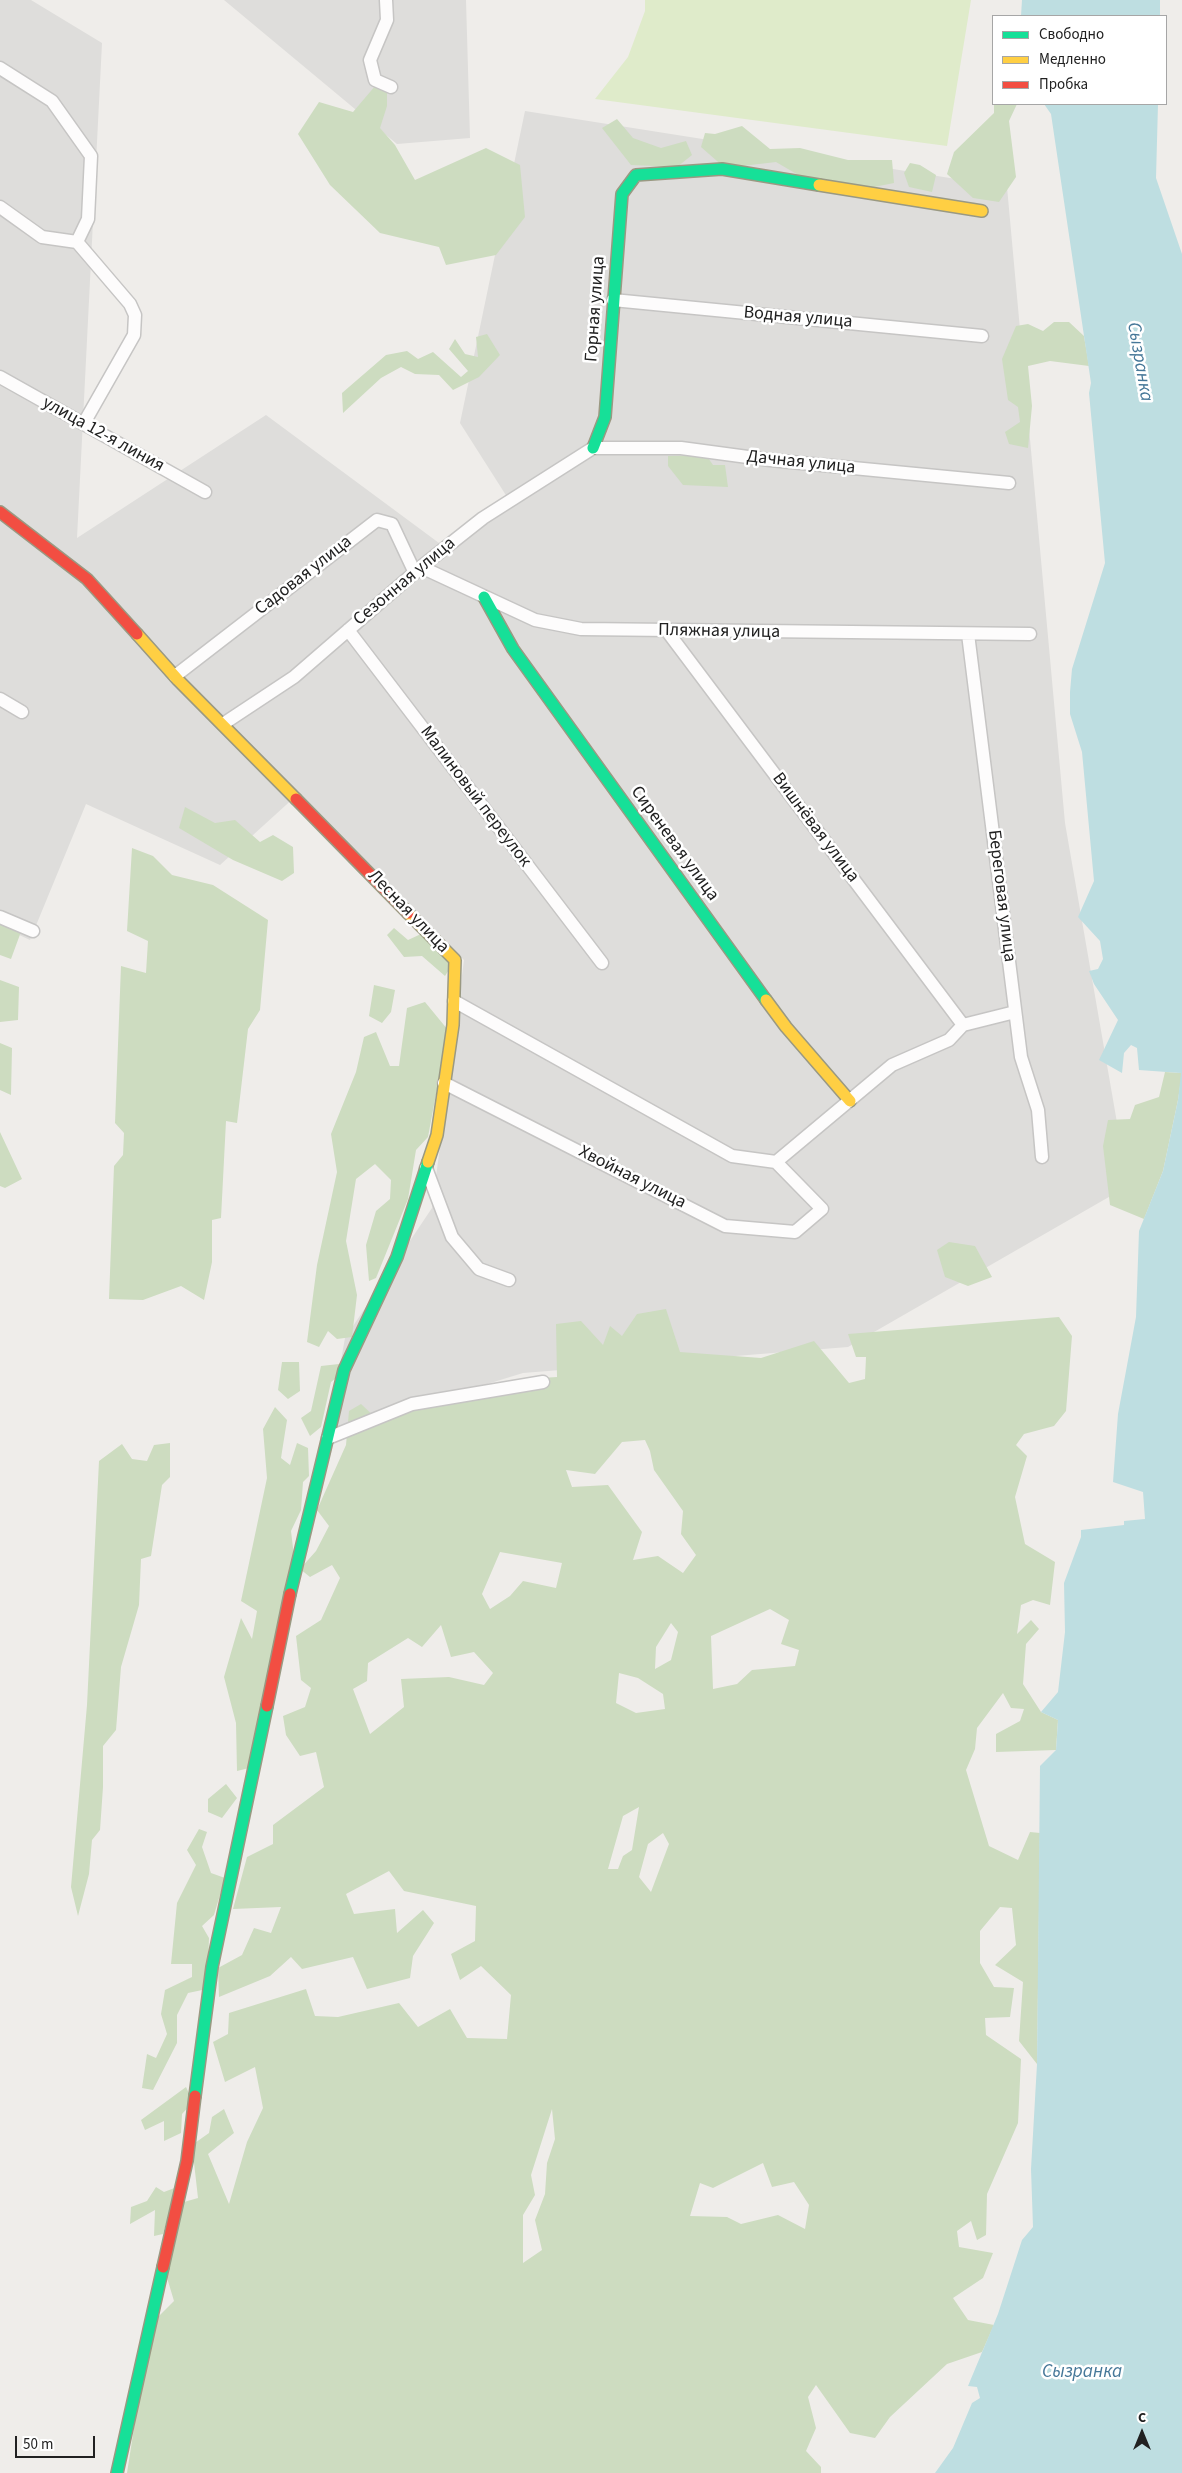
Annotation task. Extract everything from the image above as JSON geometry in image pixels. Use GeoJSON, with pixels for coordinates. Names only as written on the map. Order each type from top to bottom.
{"type":"FeatureCollection","features":[{"type":"Feature","properties":{"kind":"street"},"geometry":{"type":"LineString","coordinates":[[386,0],[387,20],[370,60],[375,80],[392,87]]}},
{"type":"Feature","properties":{"kind":"street"},"geometry":{"type":"LineString","coordinates":[[0,68],[52,101],[91,156],[88,219],[77,242]]}},
{"type":"Feature","properties":{"kind":"street","name":"Горная улица"},"geometry":{"type":"LineString","coordinates":[[593,448],[605,417],[622,194],[636,175],[722,169],[982,210]]}},
{"type":"Feature","properties":{"kind":"street"},"geometry":{"type":"LineString","coordinates":[[0,207],[42,237],[77,242],[130,304],[135,315],[134,335],[84,423]]}},
{"type":"Feature","properties":{"kind":"street","name":"Водная улица"},"geometry":{"type":"LineString","coordinates":[[613,300],[982,336]]}},
{"type":"Feature","properties":{"kind":"street","name":"улица 12-я линия"},"geometry":{"type":"LineString","coordinates":[[0,377],[205,492]]}},
{"type":"Feature","properties":{"kind":"street","name":"Дачная улица"},"geometry":{"type":"LineString","coordinates":[[593,448],[680,448],[770,460],[1008,483]]}},
{"type":"Feature","properties":{"kind":"street","name":"Сезонная улица"},"geometry":{"type":"LineString","coordinates":[[223,724],[294,677],[418,570],[483,518],[593,448]]}},
{"type":"Feature","properties":{"kind":"street","name":"Лесная улица"},"geometry":{"type":"LineString","coordinates":[[0,512],[87,580],[175,676],[455,960],[453,1025],[437,1135],[397,1257],[344,1370],[296,1567],[212,1967],[187,2161],[117,2473]]}},
{"type":"Feature","properties":{"kind":"street","name":"Садовая улица"},"geometry":{"type":"LineString","coordinates":[[175,676],[377,520],[392,524],[418,570]]}},
{"type":"Feature","properties":{"kind":"street","name":"Пляжная улица"},"geometry":{"type":"LineString","coordinates":[[418,570],[535,620],[581,629],[1030,634]]}},
{"type":"Feature","properties":{"kind":"street","name":"Сиреневая улица"},"geometry":{"type":"LineString","coordinates":[[484,597],[513,649],[662,858],[786,1028],[850,1101]]}},
{"type":"Feature","properties":{"kind":"street","name":"Малиновый переулок"},"geometry":{"type":"LineString","coordinates":[[348,630],[602,963]]}},
{"type":"Feature","properties":{"kind":"street","name":"Вишнёвая улица"},"geometry":{"type":"LineString","coordinates":[[667,631],[962,1025]]}},
{"type":"Feature","properties":{"kind":"street","name":"Береговая улица"},"geometry":{"type":"LineString","coordinates":[[968,634],[1021,1058],[1038,1110],[1042,1157]]}},
{"type":"Feature","properties":{"kind":"street"},"geometry":{"type":"LineString","coordinates":[[0,699],[22,712]]}},
{"type":"Feature","properties":{"kind":"street"},"geometry":{"type":"LineString","coordinates":[[0,918],[33,931]]}},
{"type":"Feature","properties":{"kind":"street"},"geometry":{"type":"LineString","coordinates":[[454,1001],[732,1156],[776,1162],[892,1065],[949,1040],[962,1025],[1015,1012]]}},
{"type":"Feature","properties":{"kind":"street","name":"Хвойная улица"},"geometry":{"type":"LineString","coordinates":[[444,1082],[725,1226],[795,1232],[822,1209],[776,1162]]}},
{"type":"Feature","properties":{"kind":"street"},"geometry":{"type":"LineString","coordinates":[[426,1168],[452,1237],[479,1269],[509,1280]]}},
{"type":"Feature","properties":{"kind":"street"},"geometry":{"type":"LineString","coordinates":[[328,1438],[412,1404],[543,1382]]}},
{"type":"Feature","properties":{"kind":"shaded area"},"geometry":{"type":"Polygon","coordinates":[[[0,0],[31,0],[102,43],[77,538],[266,415],[439,543],[509,500],[460,423],[525,111],[1007,187],[1065,823],[1128,1186],[848,1347],[523,1373],[328,1433],[345,1338],[432,1208],[464,960],[297,795],[220,865],[86,804],[30,940],[0,926],[0,0]]]}},
{"type":"Feature","properties":{"kind":"shaded area"},"geometry":{"type":"Polygon","coordinates":[[[224,0],[466,0],[470,138],[397,144],[224,0]]]}},
{"type":"Feature","properties":{"kind":"green space"},"geometry":{"type":"Polygon","coordinates":[[[645,0],[971,0],[947,146],[595,99],[628,57],[645,11],[645,0]]]}},
{"type":"Feature","properties":{"kind":"green space"},"geometry":{"type":"Polygon","coordinates":[[[376,85],[387,87],[387,106],[380,128],[395,145],[415,180],[486,148],[520,165],[525,217],[496,255],[446,265],[439,247],[380,233],[330,185],[298,134],[319,102],[353,112],[376,85]]]}},
{"type":"Feature","properties":{"kind":"green space"},"geometry":{"type":"Polygon","coordinates":[[[994,105],[1017,105],[1009,121],[1016,177],[999,202],[973,198],[947,174],[954,152],[994,113],[994,105]]]}},
{"type":"Feature","properties":{"kind":"green space"},"geometry":{"type":"Polygon","coordinates":[[[617,119],[633,138],[661,148],[686,141],[692,155],[677,167],[631,165],[602,128],[617,119]]]}},
{"type":"Feature","properties":{"kind":"green space"},"geometry":{"type":"Polygon","coordinates":[[[742,126],[770,149],[800,148],[848,160],[892,160],[894,183],[869,188],[800,176],[776,162],[725,168],[701,147],[705,133],[715,134],[742,126]]]}},
{"type":"Feature","properties":{"kind":"green space"},"geometry":{"type":"Polygon","coordinates":[[[910,163],[920,165],[936,175],[932,192],[909,187],[904,173],[910,163]]]}},
{"type":"Feature","properties":{"kind":"green space"},"geometry":{"type":"Polygon","coordinates":[[[1054,322],[1069,322],[1084,336],[1089,366],[1050,361],[1028,366],[1032,406],[1028,448],[1009,444],[1005,432],[1020,422],[1018,407],[1008,400],[1002,359],[1016,326],[1028,324],[1043,331],[1054,322]]]}},
{"type":"Feature","properties":{"kind":"green space"},"geometry":{"type":"Polygon","coordinates":[[[487,334],[500,355],[479,377],[453,390],[439,375],[415,374],[401,367],[381,378],[343,413],[342,393],[386,355],[407,351],[418,359],[433,352],[461,377],[468,371],[449,349],[455,339],[465,354],[478,357],[476,337],[487,334]]]}},
{"type":"Feature","properties":{"kind":"green space"},"geometry":{"type":"Polygon","coordinates":[[[706,455],[713,465],[725,465],[728,487],[683,485],[668,466],[668,456],[706,455]]]}},
{"type":"Feature","properties":{"kind":"green space"},"geometry":{"type":"Polygon","coordinates":[[[185,807],[215,823],[235,820],[260,842],[273,835],[293,847],[294,873],[282,881],[233,860],[179,828],[185,807]]]}},
{"type":"Feature","properties":{"kind":"green space"},"geometry":{"type":"Polygon","coordinates":[[[132,848],[153,856],[172,875],[213,885],[268,920],[260,1010],[248,1029],[237,1123],[226,1121],[221,1218],[212,1220],[212,1262],[204,1300],[181,1286],[143,1300],[109,1299],[114,1166],[123,1155],[124,1133],[115,1123],[121,966],[146,973],[148,941],[127,931],[132,848]]]}},
{"type":"Feature","properties":{"kind":"green space"},"geometry":{"type":"Polygon","coordinates":[[[0,913],[22,929],[11,959],[0,955],[0,913]]]}},
{"type":"Feature","properties":{"kind":"green space"},"geometry":{"type":"Polygon","coordinates":[[[394,928],[408,940],[421,934],[452,965],[445,976],[422,956],[404,957],[387,935],[394,928]]]}},
{"type":"Feature","properties":{"kind":"green space"},"geometry":{"type":"Polygon","coordinates":[[[0,980],[19,987],[18,1020],[0,1022],[0,980]]]}},
{"type":"Feature","properties":{"kind":"green space"},"geometry":{"type":"Polygon","coordinates":[[[374,985],[395,990],[391,1012],[382,1023],[369,1016],[374,985]]]}},
{"type":"Feature","properties":{"kind":"green space"},"geometry":{"type":"Polygon","coordinates":[[[425,1002],[448,1030],[428,1137],[416,1150],[408,1199],[376,1278],[369,1281],[366,1245],[376,1211],[390,1199],[391,1180],[375,1164],[356,1179],[346,1241],[357,1295],[352,1337],[337,1339],[328,1331],[319,1347],[307,1342],[317,1265],[337,1172],[331,1134],[356,1072],[364,1037],[376,1032],[390,1066],[399,1066],[407,1008],[425,1002]]]}},
{"type":"Feature","properties":{"kind":"green space"},"geometry":{"type":"Polygon","coordinates":[[[0,1043],[12,1048],[11,1095],[0,1090],[0,1043]]]}},
{"type":"Feature","properties":{"kind":"green space"},"geometry":{"type":"Polygon","coordinates":[[[1165,1072],[1182,1073],[1163,1171],[1144,1219],[1110,1205],[1103,1146],[1108,1120],[1130,1119],[1135,1105],[1159,1097],[1165,1072]]]}},
{"type":"Feature","properties":{"kind":"green space"},"geometry":{"type":"Polygon","coordinates":[[[0,1132],[22,1179],[5,1188],[0,1186],[0,1132]]]}},
{"type":"Feature","properties":{"kind":"green space"},"geometry":{"type":"Polygon","coordinates":[[[949,1242],[975,1246],[992,1277],[968,1286],[945,1277],[937,1250],[949,1242]]]}},
{"type":"Feature","properties":{"kind":"green space"},"geometry":{"type":"Polygon","coordinates":[[[666,1309],[680,1352],[761,1358],[814,1341],[849,1383],[865,1379],[866,1357],[856,1357],[848,1334],[1059,1317],[1072,1336],[1066,1411],[1054,1426],[1024,1434],[1016,1445],[1027,1456],[1015,1497],[1025,1544],[1055,1562],[1050,1605],[1033,1600],[1021,1605],[1017,1634],[1031,1620],[1039,1629],[1026,1644],[1023,1684],[1041,1712],[1058,1720],[1056,1750],[996,1752],[996,1734],[1020,1721],[1024,1709],[1011,1708],[1003,1693],[977,1728],[975,1749],[966,1770],[989,1846],[1018,1860],[1030,1832],[1040,1833],[1037,2064],[1019,2041],[1023,1982],[995,1965],[1016,1945],[1012,1908],[1000,1907],[980,1931],[980,1963],[994,1987],[1014,1988],[1010,2017],[985,2018],[986,2035],[1021,2059],[1018,2123],[987,2194],[986,2235],[977,2240],[971,2221],[957,2231],[959,2247],[993,2253],[983,2278],[953,2298],[968,2320],[994,2325],[982,2352],[947,2364],[890,2417],[875,2438],[850,2433],[816,2385],[808,2397],[816,2428],[806,2451],[821,2467],[821,2473],[127,2473],[150,2325],[174,2301],[165,2271],[177,2204],[198,2198],[192,2145],[209,2133],[212,2117],[224,2109],[234,2133],[208,2154],[229,2204],[247,2142],[263,2108],[255,2067],[225,2082],[213,2042],[228,2034],[229,2013],[306,1989],[315,2016],[338,2017],[399,2003],[418,2027],[450,2009],[467,2038],[507,2039],[511,1995],[481,1966],[460,1980],[451,1954],[475,1941],[476,1906],[404,1891],[389,1871],[346,1894],[354,1914],[395,1909],[397,1933],[423,1910],[434,1923],[413,1956],[410,1978],[367,1989],[353,1957],[302,1969],[291,1957],[270,1976],[219,1997],[218,1968],[242,1955],[254,1928],[271,1933],[281,1907],[233,1909],[247,1857],[273,1844],[273,1825],[324,1787],[316,1752],[300,1756],[286,1735],[283,1716],[305,1707],[311,1688],[301,1680],[296,1636],[321,1620],[340,1578],[332,1565],[310,1577],[300,1569],[316,1551],[329,1526],[317,1510],[346,1445],[349,1411],[361,1404],[378,1420],[526,1379],[557,1377],[556,1324],[581,1321],[603,1345],[610,1326],[622,1336],[637,1314],[666,1309]],[[645,1440],[622,1442],[595,1474],[566,1470],[572,1487],[608,1485],[642,1532],[633,1560],[658,1556],[683,1573],[696,1555],[681,1534],[683,1511],[654,1470],[650,1451],[645,1440]],[[500,1552],[482,1594],[490,1609],[510,1596],[523,1581],[556,1588],[562,1563],[500,1552]],[[770,1609],[711,1636],[713,1689],[737,1684],[752,1670],[795,1666],[799,1650],[781,1644],[789,1620],[770,1609]],[[671,1623],[656,1647],[655,1669],[671,1660],[678,1632],[671,1623]],[[441,1625],[422,1647],[408,1638],[368,1663],[367,1681],[353,1689],[370,1734],[404,1707],[401,1679],[449,1677],[484,1685],[493,1673],[474,1652],[451,1657],[441,1625]],[[619,1673],[616,1703],[636,1713],[665,1709],[663,1694],[638,1678],[619,1673]],[[639,1807],[623,1816],[608,1869],[618,1869],[623,1856],[632,1850],[639,1807]],[[663,1833],[648,1844],[639,1877],[651,1892],[669,1844],[663,1833]],[[552,2109],[531,2175],[535,2195],[523,2215],[523,2263],[542,2250],[535,2220],[545,2194],[547,2163],[555,2139],[552,2109]],[[763,2163],[713,2188],[700,2183],[690,2216],[727,2217],[741,2224],[778,2215],[805,2229],[809,2205],[794,2182],[772,2187],[763,2163]]]}},
{"type":"Feature","properties":{"kind":"green space"},"geometry":{"type":"Polygon","coordinates":[[[282,1362],[299,1362],[300,1391],[288,1399],[278,1390],[282,1362]]]}},
{"type":"Feature","properties":{"kind":"green space"},"geometry":{"type":"Polygon","coordinates":[[[339,1364],[340,1375],[331,1382],[321,1427],[310,1436],[301,1418],[311,1411],[321,1366],[339,1364]]]}},
{"type":"Feature","properties":{"kind":"green space"},"geometry":{"type":"Polygon","coordinates":[[[275,1407],[287,1420],[281,1458],[290,1465],[297,1443],[308,1448],[309,1476],[303,1482],[301,1510],[291,1531],[294,1556],[249,1768],[237,1771],[236,1723],[224,1677],[241,1618],[252,1639],[257,1611],[241,1601],[267,1478],[263,1429],[275,1407]]]}},
{"type":"Feature","properties":{"kind":"green space"},"geometry":{"type":"Polygon","coordinates":[[[170,1443],[170,1477],[162,1485],[151,1556],[141,1559],[139,1605],[121,1667],[116,1730],[103,1746],[100,1830],[92,1840],[89,1874],[78,1916],[71,1887],[87,1705],[99,1461],[122,1444],[132,1459],[147,1461],[154,1445],[170,1443]]]}},
{"type":"Feature","properties":{"kind":"green space"},"geometry":{"type":"Polygon","coordinates":[[[226,1784],[237,1798],[222,1818],[208,1812],[208,1799],[226,1784]]]}},
{"type":"Feature","properties":{"kind":"green space"},"geometry":{"type":"Polygon","coordinates":[[[199,1829],[207,1832],[202,1847],[211,1873],[225,1878],[214,1915],[202,1926],[209,1938],[207,1989],[188,1993],[177,2015],[177,2043],[153,2090],[142,2088],[147,2054],[156,2058],[167,2034],[161,2014],[165,1990],[192,1977],[192,1964],[171,1964],[177,1903],[196,1865],[187,1850],[199,1829]]]}},
{"type":"Feature","properties":{"kind":"green space"},"geometry":{"type":"Polygon","coordinates":[[[186,2087],[193,2102],[182,2114],[181,2133],[164,2141],[164,2121],[145,2130],[141,2120],[186,2087]]]}},
{"type":"Feature","properties":{"kind":"green space"},"geometry":{"type":"Polygon","coordinates":[[[156,2187],[164,2192],[177,2187],[163,2234],[154,2236],[155,2210],[130,2224],[131,2207],[147,2201],[156,2187]]]}},
{"type":"Feature","properties":{"kind":"water"},"geometry":{"type":"Polygon","coordinates":[[[1022,0],[1160,0],[1160,15],[1021,15],[1022,0]]]}},
{"type":"Feature","properties":{"kind":"water","name":"Сызранка"},"geometry":{"type":"Polygon","coordinates":[[[1045,105],[1158,105],[1156,178],[1182,254],[1182,2473],[935,2473],[953,2448],[972,2403],[980,2398],[977,2387],[968,2386],[998,2314],[1022,2240],[1033,2227],[1031,2169],[1037,2064],[1040,1766],[1056,1750],[1058,1720],[1041,1712],[1058,1692],[1065,1632],[1064,1583],[1081,1537],[1081,1530],[1124,1525],[1124,1521],[1145,1519],[1143,1492],[1113,1482],[1118,1414],[1136,1317],[1139,1231],[1163,1171],[1178,1100],[1181,1073],[1139,1070],[1137,1048],[1131,1045],[1124,1053],[1122,1073],[1099,1060],[1118,1020],[1094,984],[1089,971],[1098,969],[1103,959],[1100,941],[1078,917],[1094,881],[1082,752],[1070,714],[1070,692],[1072,669],[1105,563],[1089,393],[1091,383],[1051,114],[1045,105]]]}},
{"type":"Feature","properties":{"kind":"traffic: fast"},"geometry":{"type":"LineString","coordinates":[[593,448],[605,417],[622,194],[636,175],[722,169],[819,185]]}},
{"type":"Feature","properties":{"kind":"traffic: fast"},"geometry":{"type":"LineString","coordinates":[[484,597],[513,649],[766,1000]]}},
{"type":"Feature","properties":{"kind":"traffic: fast"},"geometry":{"type":"LineString","coordinates":[[290,1594],[344,1370],[397,1257],[428,1162]]}},
{"type":"Feature","properties":{"kind":"traffic: fast"},"geometry":{"type":"LineString","coordinates":[[195,2096],[212,1967],[267,1706]]}},
{"type":"Feature","properties":{"kind":"traffic: fast"},"geometry":{"type":"LineString","coordinates":[[117,2473],[163,2267]]}},
{"type":"Feature","properties":{"kind":"traffic: slow"},"geometry":{"type":"LineString","coordinates":[[819,185],[982,211]]}},
{"type":"Feature","properties":{"kind":"traffic: slow"},"geometry":{"type":"LineString","coordinates":[[137,634],[178,680],[296,799]]}},
{"type":"Feature","properties":{"kind":"traffic: slow"},"geometry":{"type":"LineString","coordinates":[[408,913],[455,960],[453,1025],[437,1135],[428,1162]]}},
{"type":"Feature","properties":{"kind":"traffic: slow"},"geometry":{"type":"LineString","coordinates":[[766,1000],[786,1027],[850,1101]]}},
{"type":"Feature","properties":{"kind":"traffic: jam"},"geometry":{"type":"LineString","coordinates":[[0,512],[87,579],[137,634]]}},
{"type":"Feature","properties":{"kind":"traffic: jam"},"geometry":{"type":"LineString","coordinates":[[296,799],[408,913]]}},
{"type":"Feature","properties":{"kind":"traffic: jam"},"geometry":{"type":"LineString","coordinates":[[267,1706],[290,1594]]}},
{"type":"Feature","properties":{"kind":"traffic: jam"},"geometry":{"type":"LineString","coordinates":[[163,2267],[187,2161],[195,2096]]}}]}
